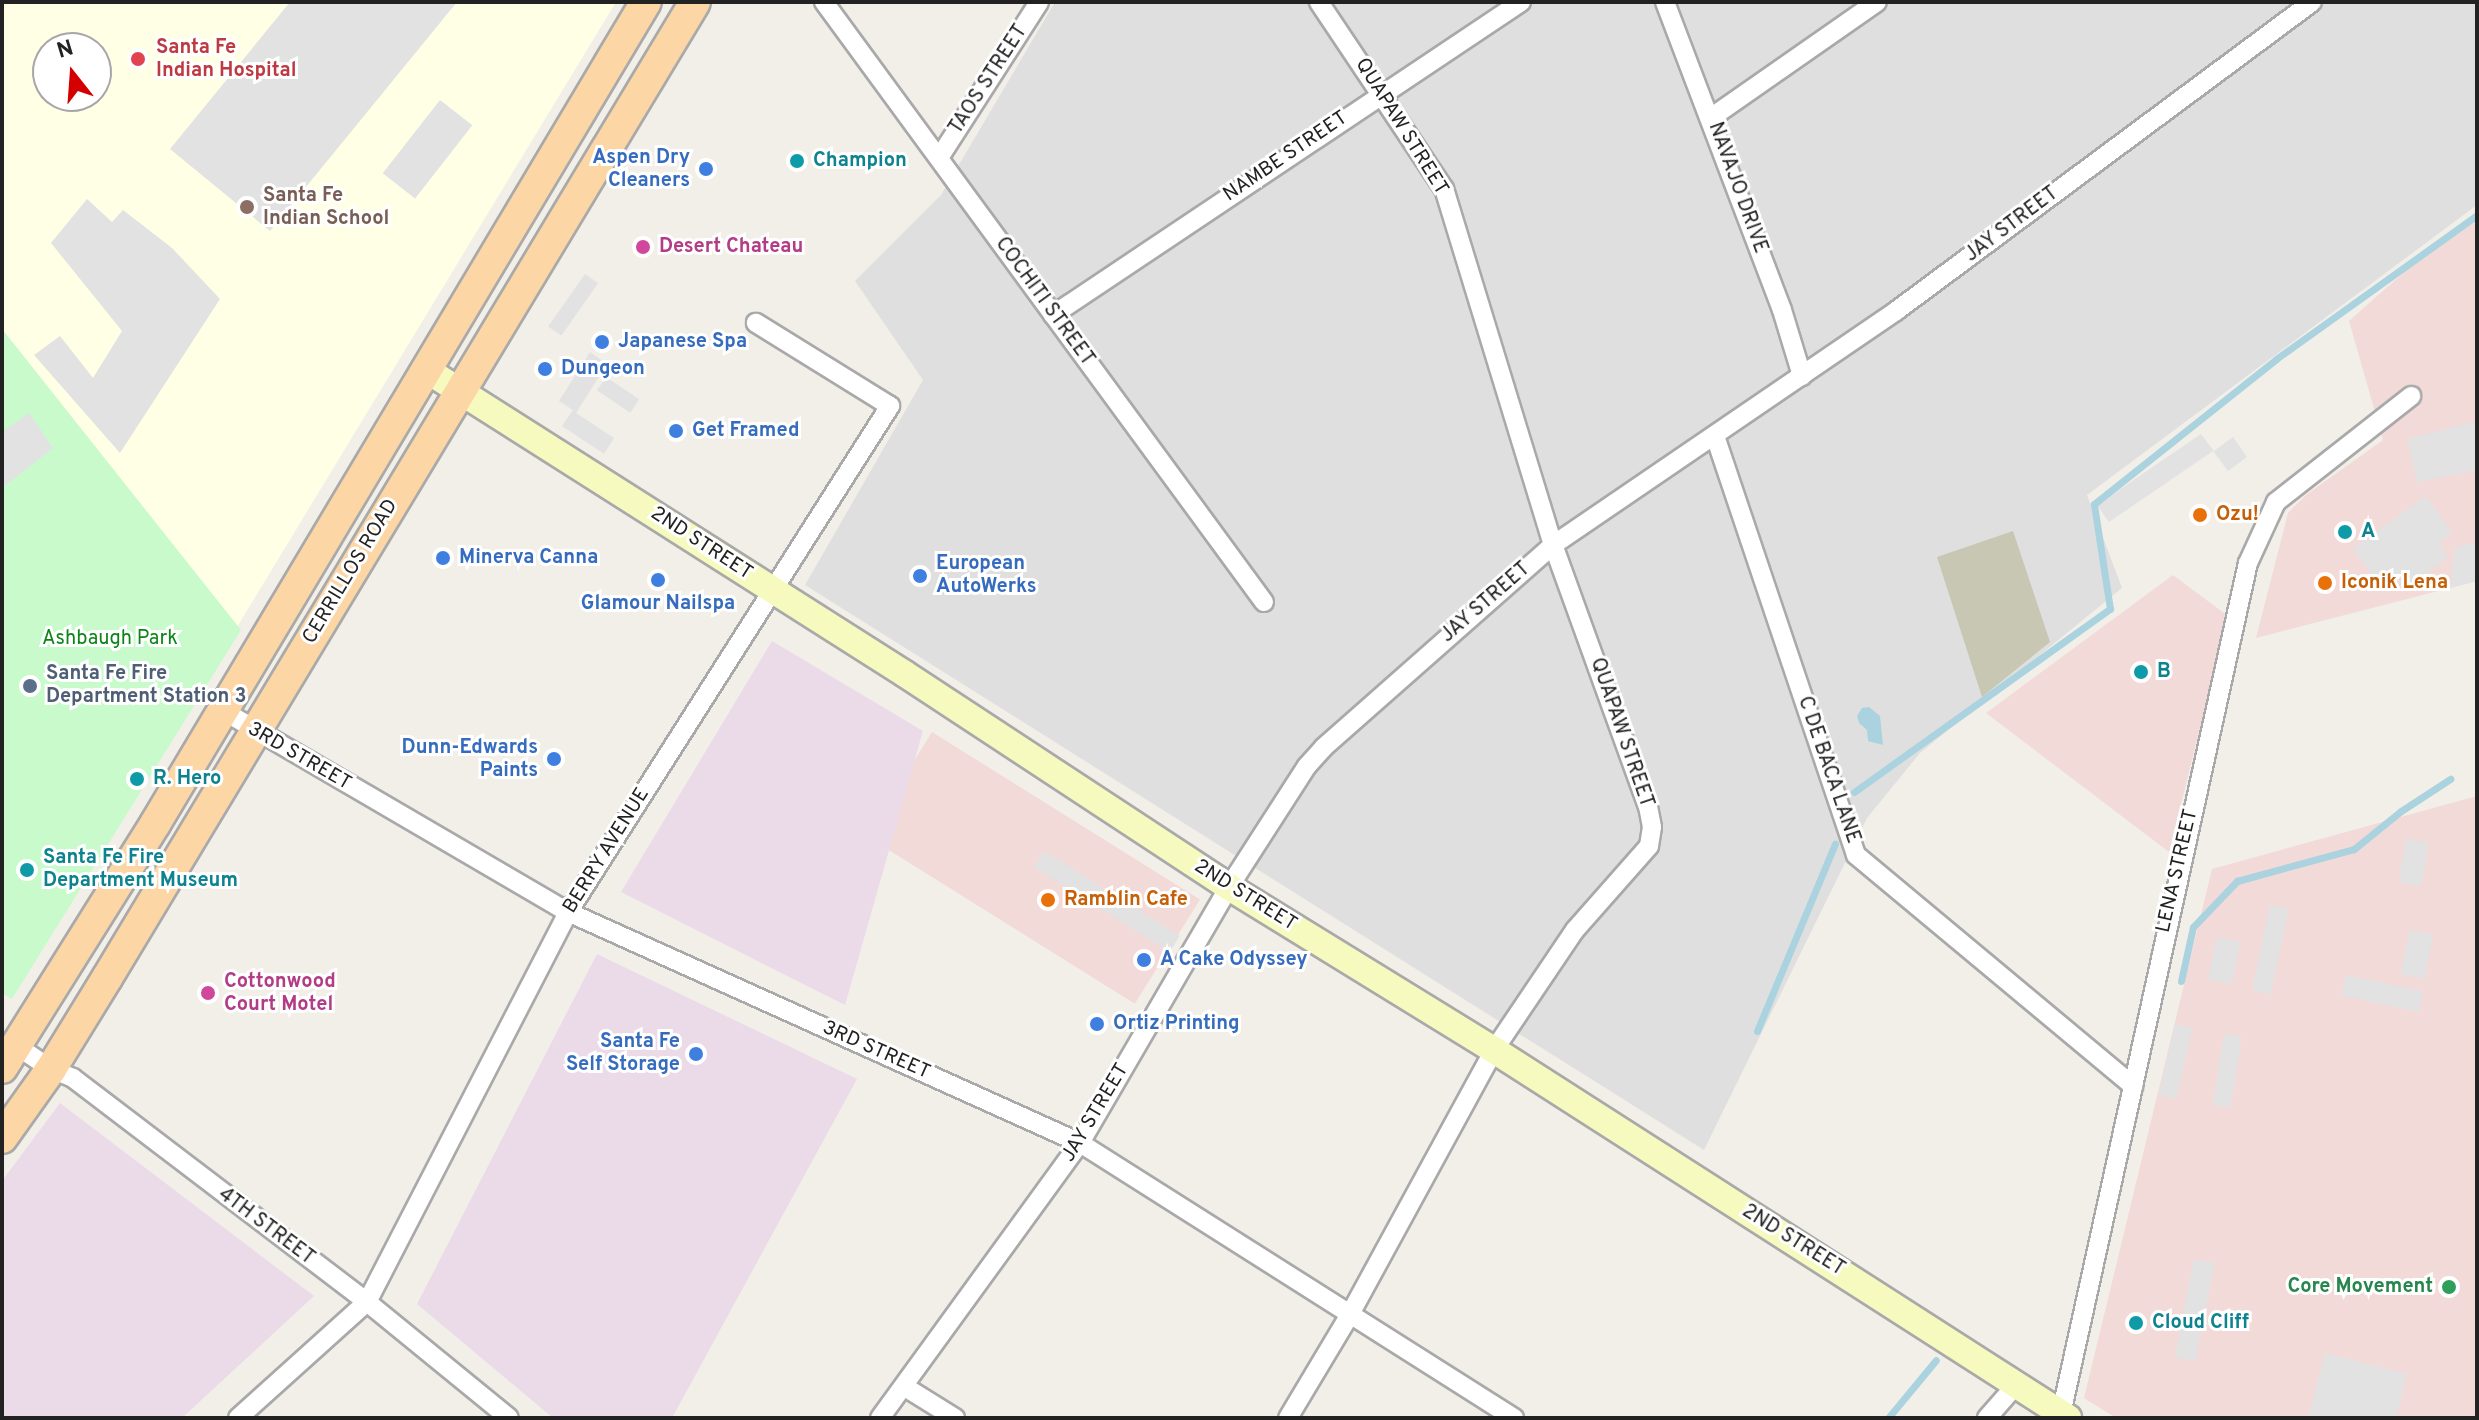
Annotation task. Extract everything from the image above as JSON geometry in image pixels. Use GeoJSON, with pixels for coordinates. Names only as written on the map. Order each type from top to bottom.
{"type":"FeatureCollection","features":[{"type":"Feature","properties":{"kind":"main road","name":"CERRILLOS ROAD"},"geometry":{"type":"LineString","coordinates":[[10,1057],[222,710],[646,2]]}},
{"type":"Feature","properties":{"kind":"main road","name":"CERRILLOS ROAD"},"geometry":{"type":"LineString","coordinates":[[2,1138],[51,1069],[458,390],[695,2]]}},
{"type":"Feature","properties":{"kind":"street","name":"COCHITI STREET"},"geometry":{"type":"LineString","coordinates":[[824,2],[1264,602]]}},
{"type":"Feature","properties":{"kind":"street","name":"TAOS STREET"},"geometry":{"type":"LineString","coordinates":[[939,158],[1039,2]]}},
{"type":"Feature","properties":{"kind":"street","name":"QUAPAW STREET"},"geometry":{"type":"LineString","coordinates":[[1288,1418],[1349,1316],[1494,1050],[1575,930],[1649,846],[1652,827],[1638,777],[1553,545],[1444,189],[1319,2]]}},
{"type":"Feature","properties":{"kind":"street","name":"NAMBE STREET"},"geometry":{"type":"LineString","coordinates":[[1053,315],[1521,2]]}},
{"type":"Feature","properties":{"kind":"street","name":"NAVAJO DRIVE"},"geometry":{"type":"LineString","coordinates":[[1665,2],[1712,117],[1782,310],[1802,376]]}},
{"type":"Feature","properties":{"kind":"street"},"geometry":{"type":"LineString","coordinates":[[1712,117],[1877,2]]}},
{"type":"Feature","properties":{"kind":"street","name":"JAY STREET"},"geometry":{"type":"LineString","coordinates":[[880,1418],[1080,1143],[1229,887],[1307,766],[1324,747],[1553,545],[1896,311],[2312,2]]}},
{"type":"Feature","properties":{"kind":"street","name":"BERRY AVENUE"},"geometry":{"type":"LineString","coordinates":[[238,1418],[367,1302],[568,912],[890,406],[756,323]]}},
{"type":"Feature","properties":{"kind":"street","name":"2ND STREET"},"geometry":{"type":"LineString","coordinates":[[425,369],[1229,887],[1494,1050],[2064,1416]]}},
{"type":"Feature","properties":{"kind":"street","name":"LENA STREET"},"geometry":{"type":"LineString","coordinates":[[2064,1416],[2248,563],[2276,502],[2411,396]]}},
{"type":"Feature","properties":{"kind":"street","name":"C DE BACA LANE"},"geometry":{"type":"LineString","coordinates":[[1715,436],[1856,855],[2133,1086]]}},
{"type":"Feature","properties":{"kind":"street","name":"3RD STREET"},"geometry":{"type":"LineString","coordinates":[[222,710],[568,912],[1080,1143],[1514,1418]]}},
{"type":"Feature","properties":{"kind":"street","name":"4TH STREET"},"geometry":{"type":"LineString","coordinates":[[10,1057],[73,1078],[367,1302],[509,1418]]}},
{"type":"Feature","properties":{"kind":"street"},"geometry":{"type":"LineString","coordinates":[[1987,1418],[2015,1386]]}},
{"type":"Feature","properties":{"kind":"street"},"geometry":{"type":"LineString","coordinates":[[905,1387],[955,1418]]}},
{"type":"Feature","properties":{"kind":"shaded area","name":"Santa Fe Indian School"},"geometry":{"type":"Polygon","coordinates":[[[2,2],[616,2],[237,627],[2,329],[2,2]]]}},
{"type":"Feature","properties":{"kind":"shaded area"},"geometry":{"type":"Polygon","coordinates":[[[290,2],[457,2],[270,231],[170,149],[290,2]]]}},
{"type":"Feature","properties":{"kind":"shaded area"},"geometry":{"type":"Polygon","coordinates":[[[1055,2],[2477,2],[2477,205],[2087,495],[2122,588],[1920,753],[1867,818],[1704,1150],[805,585],[923,380],[855,281],[941,195],[1055,2]]]}},
{"type":"Feature","properties":{"kind":"shaded area"},"geometry":{"type":"Polygon","coordinates":[[[440,100],[472,125],[415,199],[383,173],[440,100]]]}},
{"type":"Feature","properties":{"kind":"shaded area"},"geometry":{"type":"Polygon","coordinates":[[[87,199],[112,222],[123,210],[172,248],[220,299],[120,453],[34,355],[60,336],[93,378],[122,331],[51,243],[87,199]]]}},
{"type":"Feature","properties":{"kind":"shaded area"},"geometry":{"type":"Polygon","coordinates":[[[2477,219],[2477,581],[2256,638],[2288,513],[2306,495],[2383,440],[2349,321],[2436,244],[2477,219]]]}},
{"type":"Feature","properties":{"kind":"shaded area"},"geometry":{"type":"Polygon","coordinates":[[[585,274],[598,283],[561,336],[548,326],[585,274]]]}},
{"type":"Feature","properties":{"kind":"shaded area"},"geometry":{"type":"Polygon","coordinates":[[[590,352],[607,364],[576,413],[614,438],[604,454],[562,426],[573,410],[559,401],[590,352]]]}},
{"type":"Feature","properties":{"kind":"shaded area"},"geometry":{"type":"Polygon","coordinates":[[[606,377],[639,399],[630,413],[597,390],[606,377]]]}},
{"type":"Feature","properties":{"kind":"shaded area"},"geometry":{"type":"Polygon","coordinates":[[[29,413],[53,448],[2,488],[2,432],[29,413]]]}},
{"type":"Feature","properties":{"kind":"shaded area"},"geometry":{"type":"Polygon","coordinates":[[[2477,421],[2477,470],[2417,482],[2407,439],[2477,421]]]}},
{"type":"Feature","properties":{"kind":"shaded area"},"geometry":{"type":"Polygon","coordinates":[[[2201,434],[2214,451],[2233,437],[2247,457],[2228,471],[2213,451],[2109,522],[2097,505],[2201,434]]]}},
{"type":"Feature","properties":{"kind":"shaded area"},"geometry":{"type":"Polygon","coordinates":[[[2426,496],[2452,533],[2439,543],[2448,557],[2404,589],[2393,574],[2379,584],[2353,549],[2426,496]]]}},
{"type":"Feature","properties":{"kind":"shaded area"},"geometry":{"type":"Polygon","coordinates":[[[2013,531],[2050,642],[1982,697],[1937,557],[2013,531]]]}},
{"type":"Feature","properties":{"kind":"shaded area"},"geometry":{"type":"Polygon","coordinates":[[[2477,542],[2477,581],[2450,588],[2455,547],[2477,542]]]}},
{"type":"Feature","properties":{"kind":"shaded area"},"geometry":{"type":"Polygon","coordinates":[[[2173,575],[2228,616],[2169,852],[1986,713],[2173,575]]]}},
{"type":"Feature","properties":{"kind":"shaded area"},"geometry":{"type":"Polygon","coordinates":[[[772,641],[923,731],[845,1005],[621,892],[772,641]]]}},
{"type":"Feature","properties":{"kind":"shaded area"},"geometry":{"type":"Polygon","coordinates":[[[932,732],[1200,899],[1135,1004],[867,836],[932,732]]]}},
{"type":"Feature","properties":{"kind":"shaded area"},"geometry":{"type":"Polygon","coordinates":[[[2477,796],[2477,1418],[2116,1418],[2084,1398],[2212,869],[2477,796]]]}},
{"type":"Feature","properties":{"kind":"shaded area"},"geometry":{"type":"Polygon","coordinates":[[[2406,839],[2429,843],[2421,886],[2398,882],[2406,839]]]}},
{"type":"Feature","properties":{"kind":"shaded area"},"geometry":{"type":"Polygon","coordinates":[[[1044,851],[1180,936],[1170,952],[1034,867],[1044,851]]]}},
{"type":"Feature","properties":{"kind":"shaded area"},"geometry":{"type":"Polygon","coordinates":[[[2270,905],[2289,909],[2270,994],[2252,990],[2270,905]]]}},
{"type":"Feature","properties":{"kind":"shaded area"},"geometry":{"type":"Polygon","coordinates":[[[2410,930],[2433,935],[2424,979],[2401,974],[2410,930]]]}},
{"type":"Feature","properties":{"kind":"shaded area"},"geometry":{"type":"Polygon","coordinates":[[[2217,937],[2240,942],[2232,984],[2208,979],[2217,937]]]}},
{"type":"Feature","properties":{"kind":"shaded area"},"geometry":{"type":"Polygon","coordinates":[[[597,954],[857,1079],[672,1418],[553,1418],[417,1304],[597,954]]]}},
{"type":"Feature","properties":{"kind":"shaded area"},"geometry":{"type":"Polygon","coordinates":[[[2346,975],[2423,991],[2419,1012],[2342,996],[2346,975]]]}},
{"type":"Feature","properties":{"kind":"shaded area"},"geometry":{"type":"Polygon","coordinates":[[[2175,1024],[2193,1028],[2176,1099],[2159,1095],[2175,1024]]]}},
{"type":"Feature","properties":{"kind":"shaded area"},"geometry":{"type":"Polygon","coordinates":[[[2224,1034],[2242,1037],[2231,1108],[2213,1105],[2224,1034]]]}},
{"type":"Feature","properties":{"kind":"shaded area"},"geometry":{"type":"Polygon","coordinates":[[[60,1103],[314,1296],[182,1418],[2,1418],[2,1181],[60,1103]]]}},
{"type":"Feature","properties":{"kind":"shaded area"},"geometry":{"type":"Polygon","coordinates":[[[2194,1259],[2215,1263],[2196,1361],[2175,1357],[2194,1259]]]}},
{"type":"Feature","properties":{"kind":"shaded area"},"geometry":{"type":"Polygon","coordinates":[[[2325,1353],[2407,1374],[2396,1418],[2308,1418],[2325,1353]]]}},
{"type":"Feature","properties":{"kind":"green space","name":"Ashbaugh Park"},"geometry":{"type":"Polygon","coordinates":[[[2,329],[241,630],[12,999],[2,993],[2,329]]]}},
{"type":"Feature","properties":{"kind":"water"},"geometry":{"type":"Polygon","coordinates":[[[1869,707],[1880,716],[1883,745],[1868,741],[1867,730],[1859,723],[1857,716],[1862,708],[1869,707]]]}},
{"type":"Feature","properties":{"kind":"waterway"},"geometry":{"type":"LineString","coordinates":[[1854,792],[2110,609],[2094,504],[2276,359],[2477,215]]}},
{"type":"Feature","properties":{"kind":"waterway"},"geometry":{"type":"LineString","coordinates":[[2181,981],[2193,927],[2237,881],[2354,849],[2401,811],[2450,779]]}},
{"type":"Feature","properties":{"kind":"waterway"},"geometry":{"type":"LineString","coordinates":[[1757,1031],[1835,844]]}},
{"type":"Feature","properties":{"kind":"waterway"},"geometry":{"type":"LineString","coordinates":[[1888,1418],[1936,1360]]}},
{"type":"Feature","properties":{"kind":"place","name":"Santa Fe Indian Hospital"},"geometry":{"type":"Point","coordinates":[138,59]}},
{"type":"Feature","properties":{"kind":"place","name":"Champion"},"geometry":{"type":"Point","coordinates":[797,161]}},
{"type":"Feature","properties":{"kind":"place","name":"Aspen Dry Cleaners"},"geometry":{"type":"Point","coordinates":[706,169]}},
{"type":"Feature","properties":{"kind":"place","name":"Santa Fe Indian School"},"geometry":{"type":"Point","coordinates":[247,207]}},
{"type":"Feature","properties":{"kind":"place","name":"Desert Chateau"},"geometry":{"type":"Point","coordinates":[643,247]}},
{"type":"Feature","properties":{"kind":"place","name":"Japanese Spa"},"geometry":{"type":"Point","coordinates":[602,342]}},
{"type":"Feature","properties":{"kind":"place","name":"Dungeon"},"geometry":{"type":"Point","coordinates":[545,369]}},
{"type":"Feature","properties":{"kind":"place","name":"Get Framed"},"geometry":{"type":"Point","coordinates":[676,431]}},
{"type":"Feature","properties":{"kind":"place","name":"Ozu!"},"geometry":{"type":"Point","coordinates":[2200,515]}},
{"type":"Feature","properties":{"kind":"place","name":"A"},"geometry":{"type":"Point","coordinates":[2345,532]}},
{"type":"Feature","properties":{"kind":"place","name":"Minerva Canna"},"geometry":{"type":"Point","coordinates":[443,558]}},
{"type":"Feature","properties":{"kind":"place","name":"European AutoWerks"},"geometry":{"type":"Point","coordinates":[920,576]}},
{"type":"Feature","properties":{"kind":"place","name":"Glamour Nailspa"},"geometry":{"type":"Point","coordinates":[658,580]}},
{"type":"Feature","properties":{"kind":"place","name":"Iconik Lena"},"geometry":{"type":"Point","coordinates":[2325,583]}},
{"type":"Feature","properties":{"kind":"place","name":"B"},"geometry":{"type":"Point","coordinates":[2141,672]}},
{"type":"Feature","properties":{"kind":"place","name":"Santa Fe Fire Department Station 3"},"geometry":{"type":"Point","coordinates":[30,686]}},
{"type":"Feature","properties":{"kind":"place","name":"Dunn-Edwards Paints"},"geometry":{"type":"Point","coordinates":[554,759]}},
{"type":"Feature","properties":{"kind":"place","name":"R. Hero"},"geometry":{"type":"Point","coordinates":[137,779]}},
{"type":"Feature","properties":{"kind":"place","name":"Santa Fe Fire Department Museum"},"geometry":{"type":"Point","coordinates":[27,870]}},
{"type":"Feature","properties":{"kind":"place","name":"Ramblin Cafe"},"geometry":{"type":"Point","coordinates":[1048,900]}},
{"type":"Feature","properties":{"kind":"place","name":"A Cake Odyssey"},"geometry":{"type":"Point","coordinates":[1144,960]}},
{"type":"Feature","properties":{"kind":"place","name":"Cottonwood Court Motel"},"geometry":{"type":"Point","coordinates":[208,993]}},
{"type":"Feature","properties":{"kind":"place","name":"Ortiz Printing"},"geometry":{"type":"Point","coordinates":[1097,1024]}},
{"type":"Feature","properties":{"kind":"place","name":"Santa Fe Self Storage"},"geometry":{"type":"Point","coordinates":[696,1054]}},
{"type":"Feature","properties":{"kind":"place","name":"Core Movement"},"geometry":{"type":"Point","coordinates":[2449,1287]}},
{"type":"Feature","properties":{"kind":"place","name":"Cloud Cliff"},"geometry":{"type":"Point","coordinates":[2136,1323]}}]}
